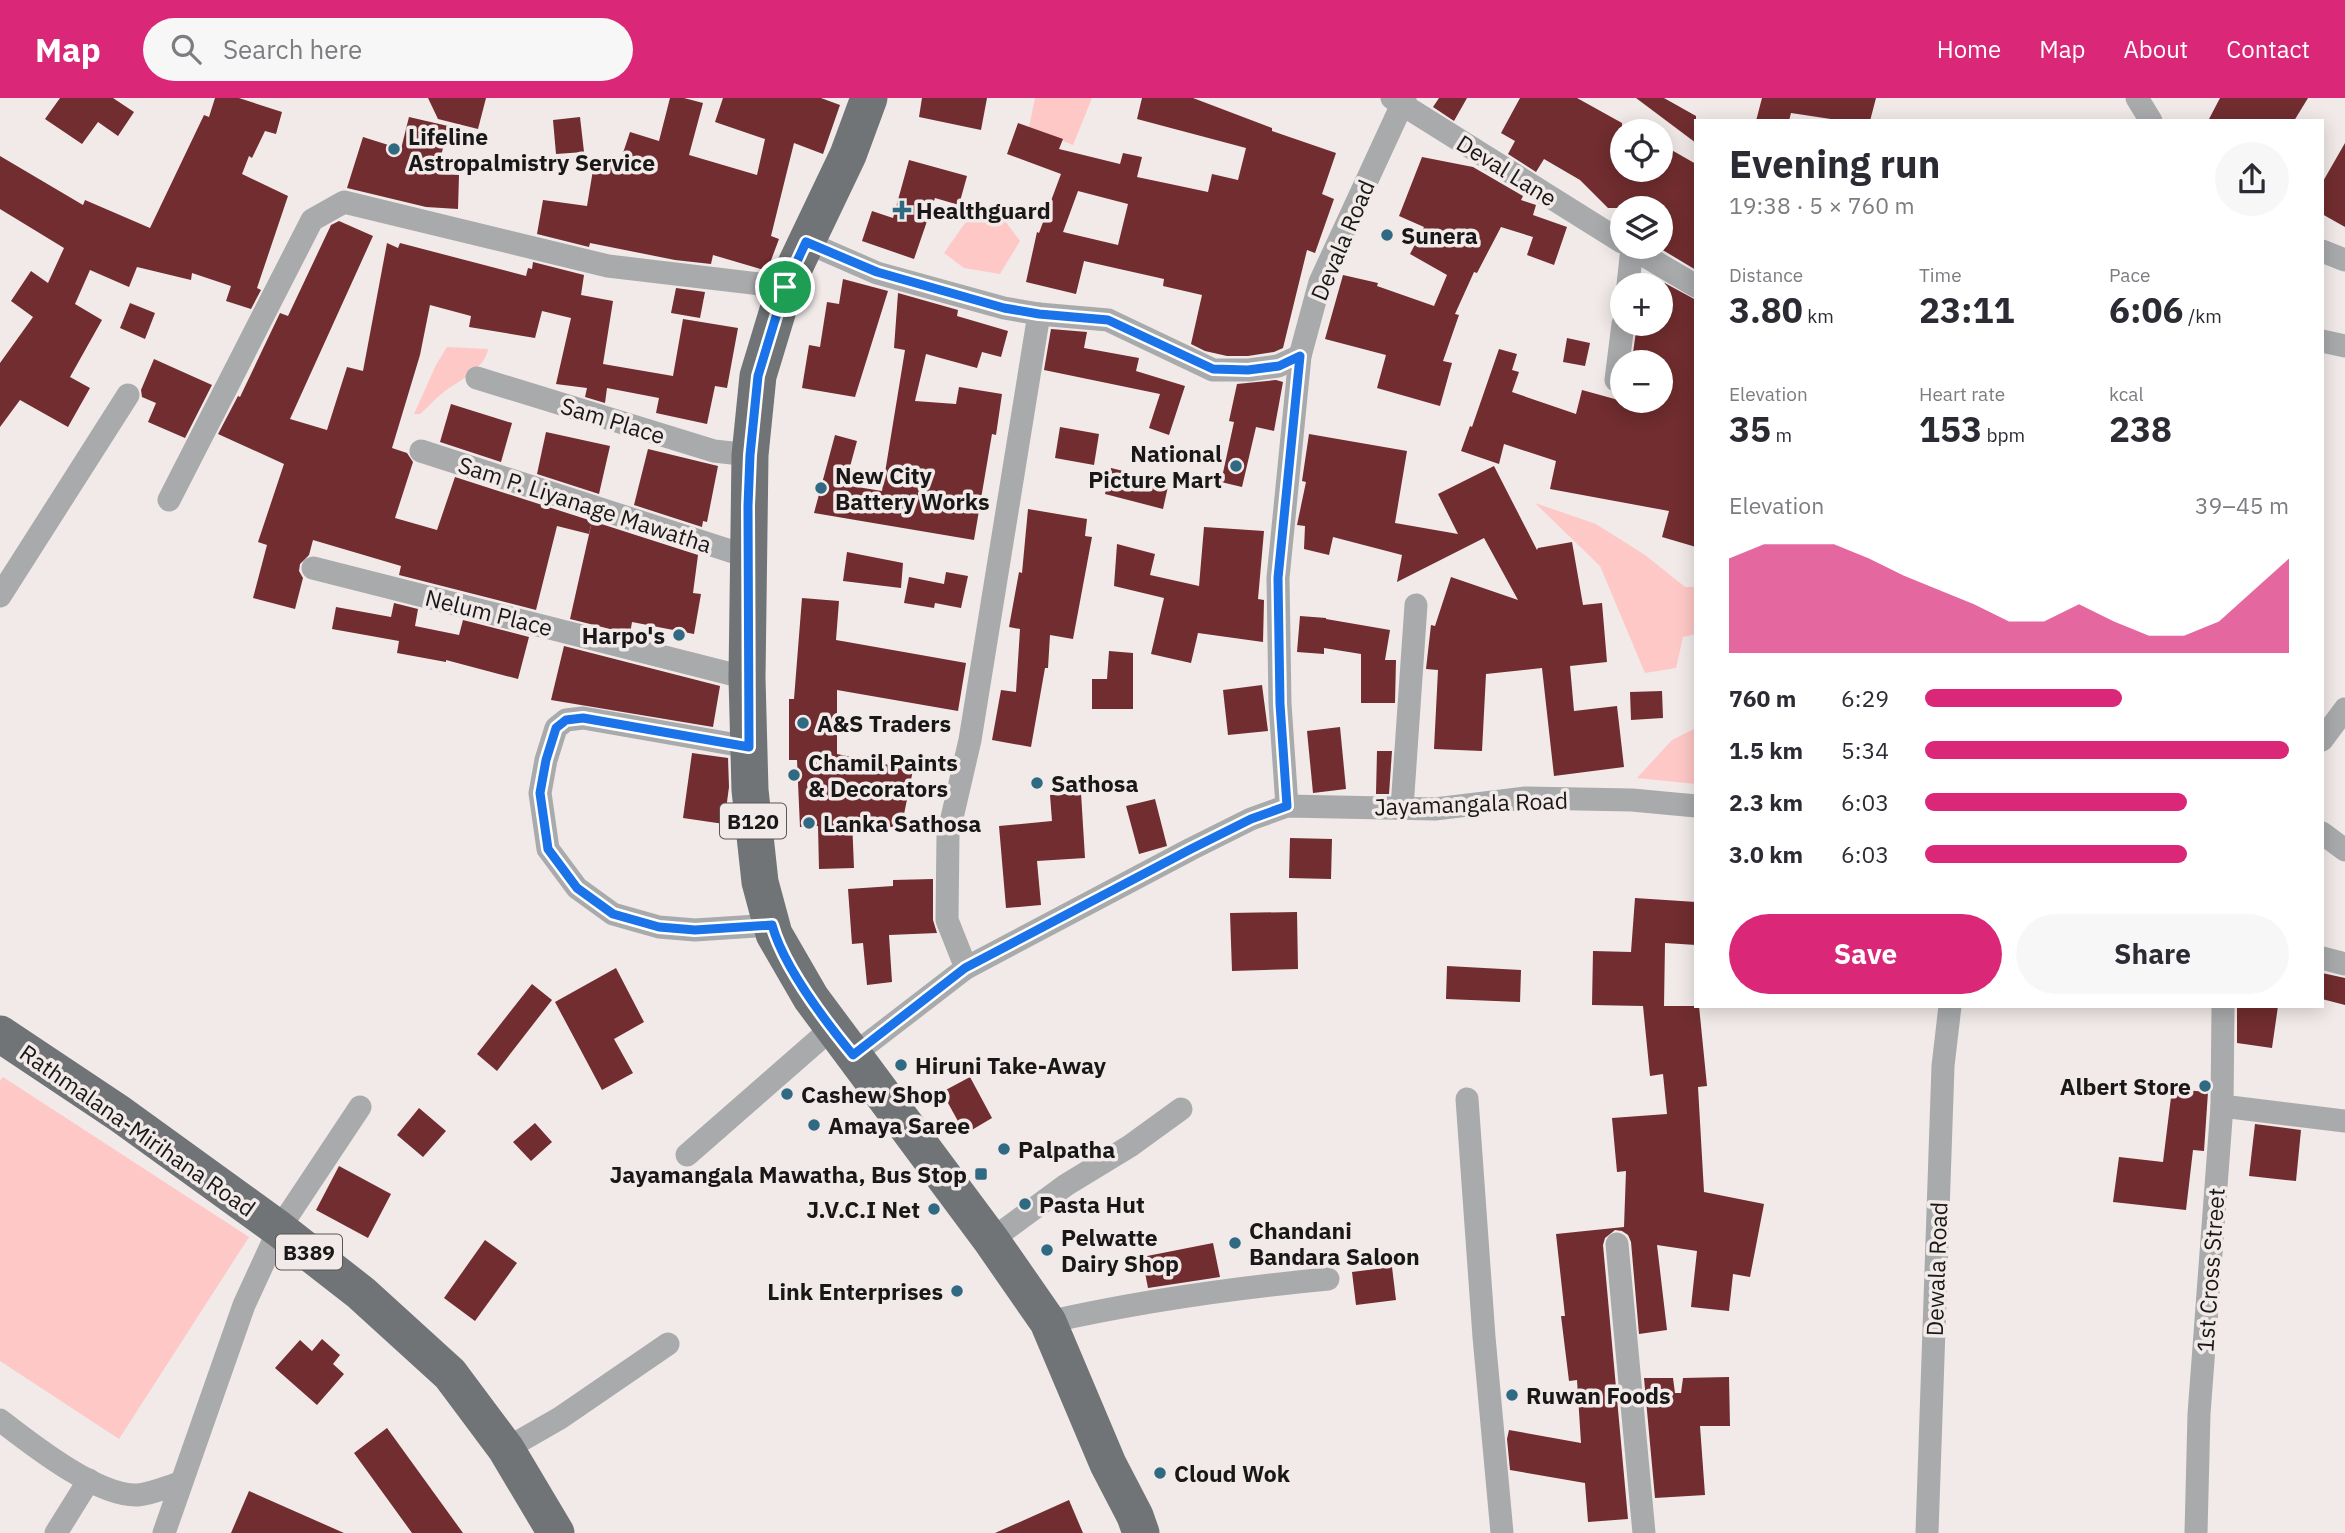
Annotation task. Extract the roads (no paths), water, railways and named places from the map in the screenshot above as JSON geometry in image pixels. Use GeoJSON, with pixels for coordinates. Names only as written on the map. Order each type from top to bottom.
{"type":"FeatureCollection","features":[{"type":"Feature","properties":{"kind":"main road","name":"B120"},"geometry":{"type":"LineString","coordinates":[[869,98],[848,155],[785,287],[758,376],[750,455],[747,678],[750,790],[760,882],[772,925],[789,963],[842,1042],[991,1240],[1048,1322],[1108,1464],[1135,1516],[1140,1533]]}},
{"type":"Feature","properties":{"kind":"main road","name":"Rathmalana-Mirihana Road"},"geometry":{"type":"LineString","coordinates":[[0,1034],[120,1114],[279,1229],[361,1293],[450,1374],[506,1449],[556,1533]]}},
{"type":"Feature","properties":{"kind":"main road","name":"B120"},"geometry":{"type":"LineString","coordinates":[[1108,1464],[1115,1519],[1120,1533]]}},
{"type":"Feature","properties":{"kind":"street"},"geometry":{"type":"LineString","coordinates":[[2137,98],[2150,119]]}},
{"type":"Feature","properties":{"kind":"street","name":"Deval Lane"},"geometry":{"type":"LineString","coordinates":[[1400,100],[1610,234]]}},
{"type":"Feature","properties":{"kind":"street","name":"Devala Road"},"geometry":{"type":"LineString","coordinates":[[1287,806],[1280,704],[1278,578],[1300,356],[1320,282],[1400,100]]}},
{"type":"Feature","properties":{"kind":"street"},"geometry":{"type":"LineString","coordinates":[[169,499],[312,220],[344,202],[608,266],[785,287]]}},
{"type":"Feature","properties":{"kind":"street"},"geometry":{"type":"LineString","coordinates":[[806,242],[877,272],[1004,308],[1108,320],[1213,369],[1248,370],[1279,366],[1300,356]]}},
{"type":"Feature","properties":{"kind":"street"},"geometry":{"type":"LineString","coordinates":[[2324,252],[2345,260]]}},
{"type":"Feature","properties":{"kind":"street","name":"Deval Lane"},"geometry":{"type":"LineString","coordinates":[[1650,259],[1694,285]]}},
{"type":"Feature","properties":{"kind":"street"},"geometry":{"type":"LineString","coordinates":[[965,968],[947,920],[948,835],[970,740],[1039,314]]}},
{"type":"Feature","properties":{"kind":"street"},"geometry":{"type":"LineString","coordinates":[[2324,341],[2345,346]]}},
{"type":"Feature","properties":{"kind":"street","name":"Sam Place"},"geometry":{"type":"LineString","coordinates":[[477,378],[714,451],[750,455]]}},
{"type":"Feature","properties":{"kind":"street"},"geometry":{"type":"LineString","coordinates":[[0,596],[128,395]]}},
{"type":"Feature","properties":{"kind":"street","name":"Sam P. Liyanage Mawatha"},"geometry":{"type":"LineString","coordinates":[[421,451],[749,557]]}},
{"type":"Feature","properties":{"kind":"street","name":"Nelum Place"},"geometry":{"type":"LineString","coordinates":[[313,568],[747,678]]}},
{"type":"Feature","properties":{"kind":"street"},"geometry":{"type":"LineString","coordinates":[[1402,808],[1416,605]]}},
{"type":"Feature","properties":{"kind":"street"},"geometry":{"type":"LineString","coordinates":[[2324,737],[2345,709]]}},
{"type":"Feature","properties":{"kind":"street"},"geometry":{"type":"LineString","coordinates":[[749,747],[583,718],[566,720],[556,728],[540,793],[548,849],[577,888],[613,914],[659,927],[695,930],[772,925]]}},
{"type":"Feature","properties":{"kind":"street","name":"Jayamangala Road"},"geometry":{"type":"LineString","coordinates":[[687,1155],[842,1042],[965,968],[1239,825],[1287,806],[1435,809],[1526,798],[1632,800],[1694,806]]}},
{"type":"Feature","properties":{"kind":"street"},"geometry":{"type":"LineString","coordinates":[[2324,834],[2345,850]]}},
{"type":"Feature","properties":{"kind":"street"},"geometry":{"type":"LineString","coordinates":[[2324,959],[2345,964]]}},
{"type":"Feature","properties":{"kind":"street","name":"Dewala Road"},"geometry":{"type":"LineString","coordinates":[[1927,1533],[1943,1066],[1950,1008]]}},
{"type":"Feature","properties":{"kind":"street","name":"1st Cross Street"},"geometry":{"type":"LineString","coordinates":[[2196,1533],[2199,1414],[2222,1106],[2223,1008]]}},
{"type":"Feature","properties":{"kind":"street"},"geometry":{"type":"LineString","coordinates":[[1467,1099],[1484,1337],[1503,1533]]}},
{"type":"Feature","properties":{"kind":"street"},"geometry":{"type":"LineString","coordinates":[[2222,1106],[2345,1121]]}},
{"type":"Feature","properties":{"kind":"street"},"geometry":{"type":"LineString","coordinates":[[164,1533],[244,1305],[279,1229],[360,1107]]}},
{"type":"Feature","properties":{"kind":"street"},"geometry":{"type":"LineString","coordinates":[[991,1240],[1066,1185],[1130,1146],[1181,1109]]}},
{"type":"Feature","properties":{"kind":"street"},"geometry":{"type":"LineString","coordinates":[[1617,1244],[1644,1533]]}},
{"type":"Feature","properties":{"kind":"street"},"geometry":{"type":"LineString","coordinates":[[1048,1322],[1107,1309],[1234,1288],[1328,1279]]}},
{"type":"Feature","properties":{"kind":"street"},"geometry":{"type":"LineString","coordinates":[[506,1449],[559,1418],[668,1344]]}},
{"type":"Feature","properties":{"kind":"street"},"geometry":{"type":"LineString","coordinates":[[0,1420],[29,1442],[114,1493],[139,1495],[180,1483]]}},
{"type":"Feature","properties":{"kind":"street"},"geometry":{"type":"LineString","coordinates":[[56,1533],[89,1480]]}},
{"type":"Feature","properties":{"kind":"place","name":"Lifeline Astropalmistry Service"},"geometry":{"type":"Point","coordinates":[394,149]}},
{"type":"Feature","properties":{"kind":"place","name":"Healthguard"},"geometry":{"type":"Point","coordinates":[902,210]}},
{"type":"Feature","properties":{"kind":"place","name":"Sunera"},"geometry":{"type":"Point","coordinates":[1387,235]}},
{"type":"Feature","properties":{"kind":"place","name":"National Picture Mart"},"geometry":{"type":"Point","coordinates":[1236,466]}},
{"type":"Feature","properties":{"kind":"place","name":"New City Battery Works"},"geometry":{"type":"Point","coordinates":[821,488]}},
{"type":"Feature","properties":{"kind":"place","name":"Harpo's"},"geometry":{"type":"Point","coordinates":[679,635]}},
{"type":"Feature","properties":{"kind":"place","name":"A&S Traders"},"geometry":{"type":"Point","coordinates":[803,723]}},
{"type":"Feature","properties":{"kind":"place","name":"Chamil Paints & Decorators"},"geometry":{"type":"Point","coordinates":[794,775]}},
{"type":"Feature","properties":{"kind":"place","name":"Sathosa"},"geometry":{"type":"Point","coordinates":[1037,783]}},
{"type":"Feature","properties":{"kind":"place","name":"Lanka Sathosa"},"geometry":{"type":"Point","coordinates":[809,823]}},
{"type":"Feature","properties":{"kind":"place","name":"Hiruni Take-Away"},"geometry":{"type":"Point","coordinates":[901,1065]}},
{"type":"Feature","properties":{"kind":"place","name":"Albert Store"},"geometry":{"type":"Point","coordinates":[2205,1086]}},
{"type":"Feature","properties":{"kind":"place","name":"Cashew Shop"},"geometry":{"type":"Point","coordinates":[787,1094]}},
{"type":"Feature","properties":{"kind":"place","name":"Amaya Saree"},"geometry":{"type":"Point","coordinates":[814,1125]}},
{"type":"Feature","properties":{"kind":"place","name":"Palpatha"},"geometry":{"type":"Point","coordinates":[1004,1149]}},
{"type":"Feature","properties":{"kind":"place","name":"Jayamangala Mawatha, Bus Stop"},"geometry":{"type":"Point","coordinates":[981,1174]}},
{"type":"Feature","properties":{"kind":"place","name":"Pasta Hut"},"geometry":{"type":"Point","coordinates":[1025,1204]}},
{"type":"Feature","properties":{"kind":"place","name":"J.V.C.I Net"},"geometry":{"type":"Point","coordinates":[934,1209]}},
{"type":"Feature","properties":{"kind":"place","name":"Chandani Bandara Saloon"},"geometry":{"type":"Point","coordinates":[1235,1243]}},
{"type":"Feature","properties":{"kind":"place","name":"Pelwatte Dairy Shop"},"geometry":{"type":"Point","coordinates":[1047,1250]}},
{"type":"Feature","properties":{"kind":"place","name":"Link Enterprises"},"geometry":{"type":"Point","coordinates":[957,1291]}},
{"type":"Feature","properties":{"kind":"place","name":"Ruwan Foods"},"geometry":{"type":"Point","coordinates":[1512,1395]}},
{"type":"Feature","properties":{"kind":"place","name":"Cloud Wok"},"geometry":{"type":"Point","coordinates":[1160,1473]}}]}
